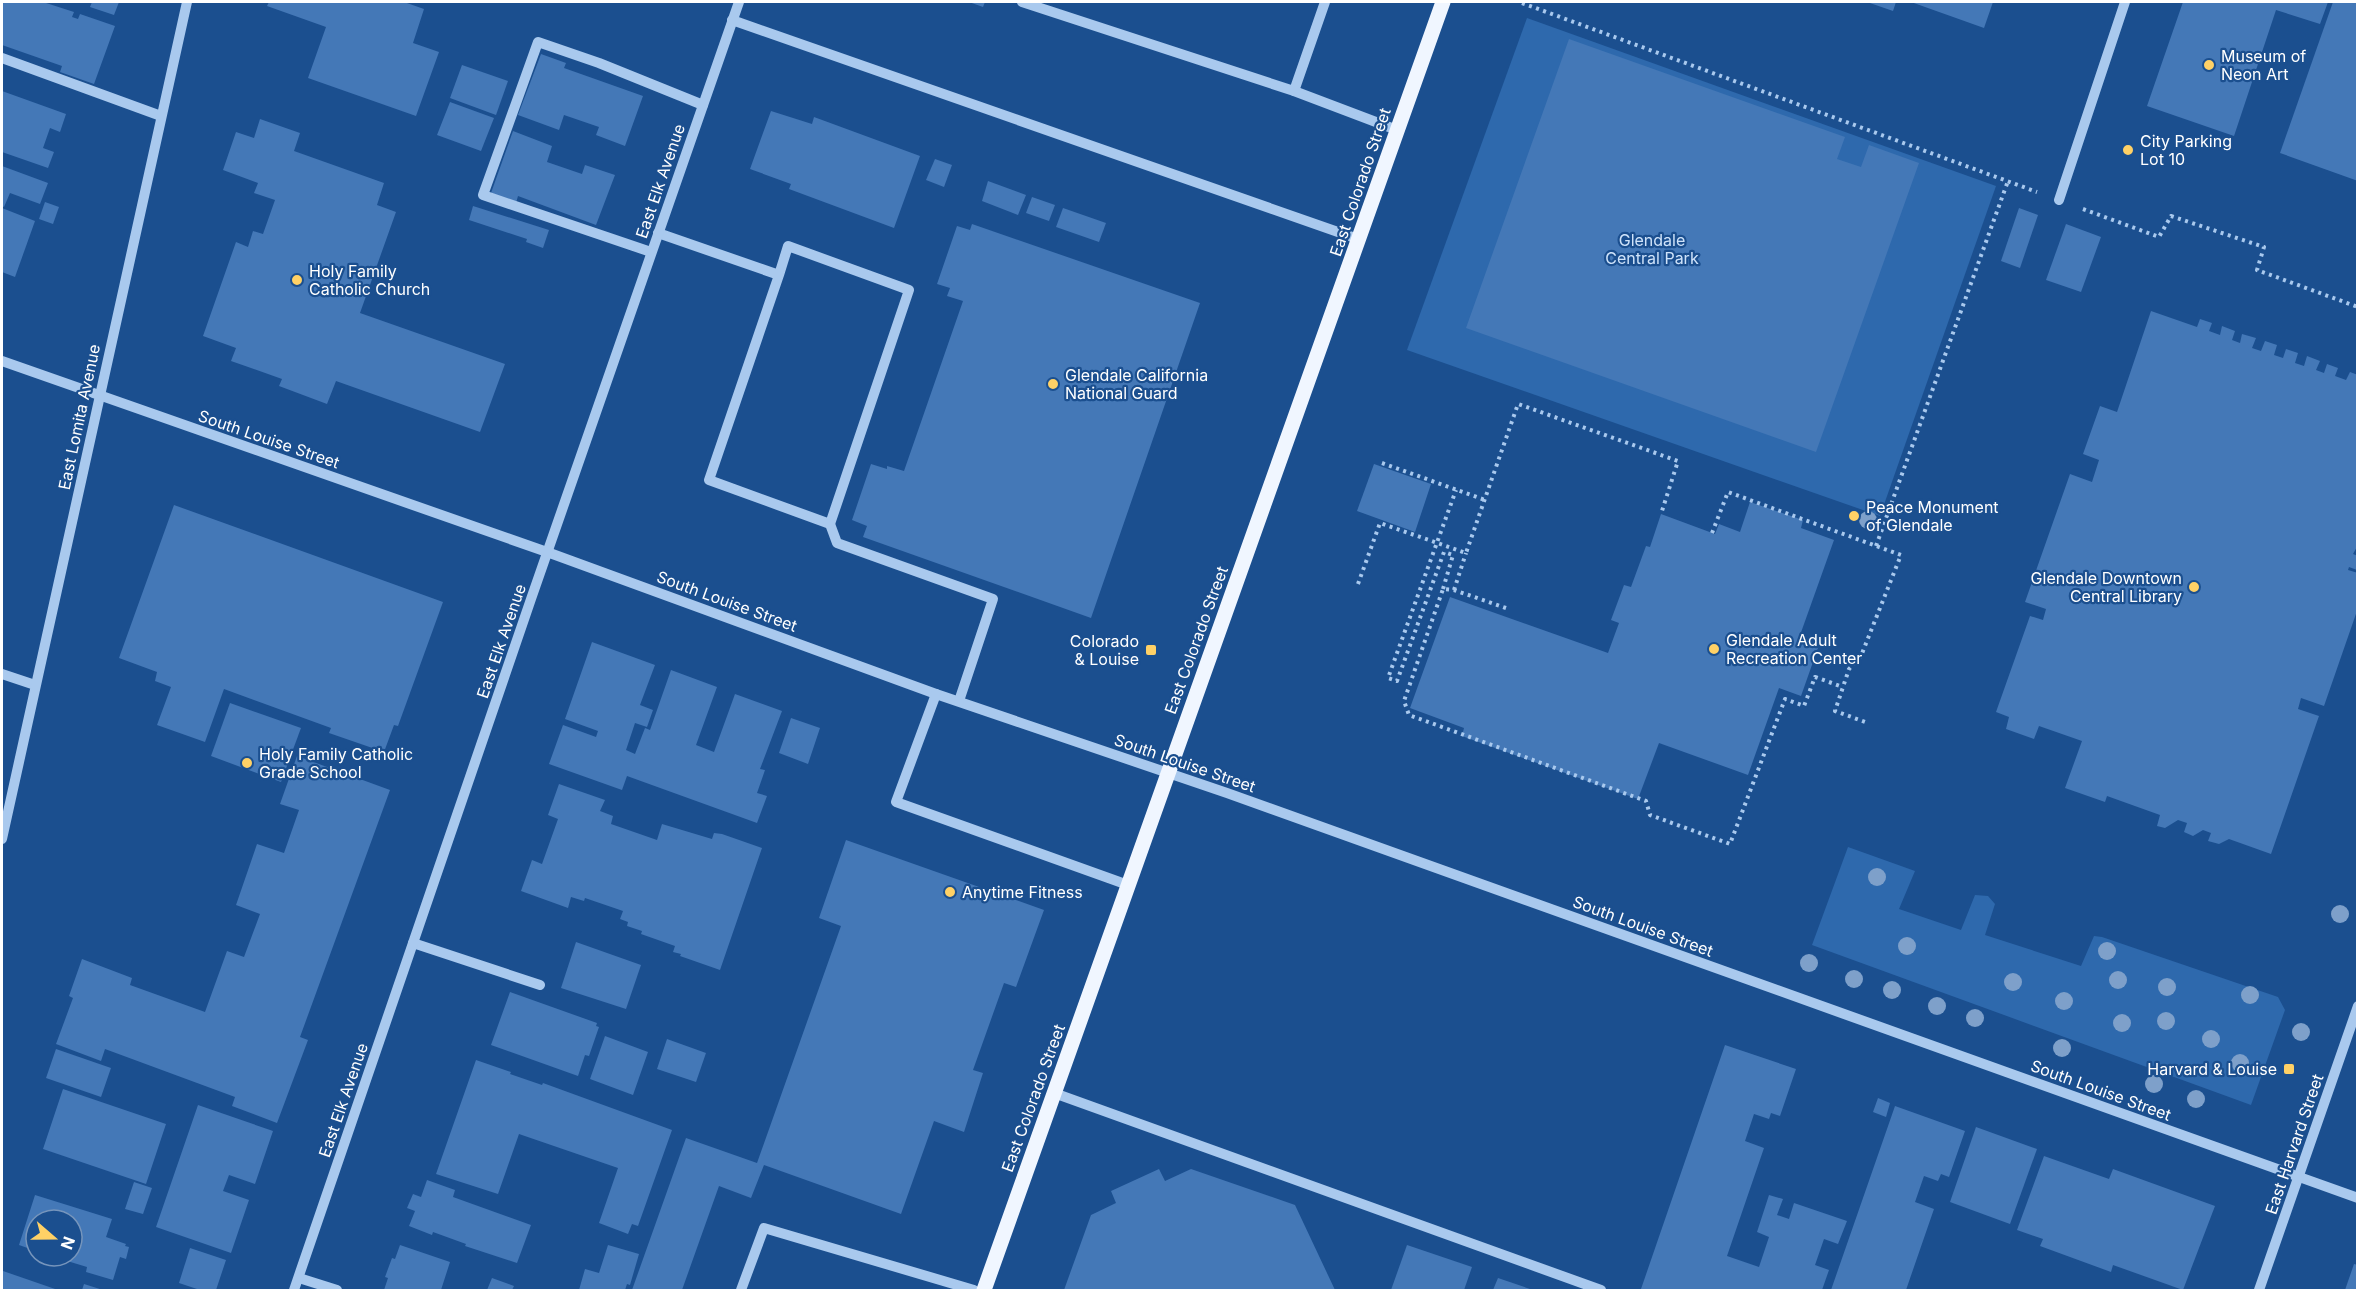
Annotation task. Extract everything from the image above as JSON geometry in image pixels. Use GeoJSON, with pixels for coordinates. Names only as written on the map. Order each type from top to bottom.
{"type":"FeatureCollection","features":[{"type":"Feature","properties":{"kind":"main road","name":"East Colorado Street"},"geometry":{"type":"LineString","coordinates":[[984,1290],[1443,2]]}},
{"type":"Feature","properties":{"kind":"street","name":"East Lomita Avenue"},"geometry":{"type":"LineString","coordinates":[[2,839],[187,2]]}},
{"type":"Feature","properties":{"kind":"street","name":"East Elk Avenue"},"geometry":{"type":"LineString","coordinates":[[294,1290],[547,552],[739,2]]}},
{"type":"Feature","properties":{"kind":"street"},"geometry":{"type":"LineString","coordinates":[[1022,2],[1294,91],[1397,130]]}},
{"type":"Feature","properties":{"kind":"street"},"geometry":{"type":"LineString","coordinates":[[1294,91],[1325,2]]}},
{"type":"Feature","properties":{"kind":"street"},"geometry":{"type":"LineString","coordinates":[[2059,200],[2125,2]]}},
{"type":"Feature","properties":{"kind":"street"},"geometry":{"type":"LineString","coordinates":[[732,20],[1358,239]]}},
{"type":"Feature","properties":{"kind":"street"},"geometry":{"type":"LineString","coordinates":[[651,252],[483,195],[538,42],[599,63],[703,105]]}},
{"type":"Feature","properties":{"kind":"street"},"geometry":{"type":"LineString","coordinates":[[2,58],[161,116]]}},
{"type":"Feature","properties":{"kind":"street"},"geometry":{"type":"LineString","coordinates":[[658,232],[779,275]]}},
{"type":"Feature","properties":{"kind":"street"},"geometry":{"type":"LineString","coordinates":[[830,524],[709,480],[788,246],[909,290],[830,524],[837,543],[993,599],[959,701]]}},
{"type":"Feature","properties":{"kind":"street","name":"South Louise Street"},"geometry":{"type":"LineString","coordinates":[[2,361],[547,552],[936,694],[1168,772],[2358,1198]]}},
{"type":"Feature","properties":{"kind":"street"},"geometry":{"type":"LineString","coordinates":[[2,674],[35,685]]}},
{"type":"Feature","properties":{"kind":"street"},"geometry":{"type":"LineString","coordinates":[[936,694],[896,802],[1128,885]]}},
{"type":"Feature","properties":{"kind":"street"},"geometry":{"type":"LineString","coordinates":[[413,943],[540,985]]}},
{"type":"Feature","properties":{"kind":"street","name":"East Harvard Street"},"geometry":{"type":"LineString","coordinates":[[2259,1290],[2358,1006]]}},
{"type":"Feature","properties":{"kind":"street"},"geometry":{"type":"LineString","coordinates":[[1054,1093],[1601,1290]]}},
{"type":"Feature","properties":{"kind":"street"},"geometry":{"type":"LineString","coordinates":[[741,1290],[764,1228],[974,1290]]}},
{"type":"Feature","properties":{"kind":"street"},"geometry":{"type":"LineString","coordinates":[[299,1278],[337,1290]]}},
{"type":"Feature","properties":{"kind":"path"},"geometry":{"type":"LineString","coordinates":[[1522,3],[2159,237],[2171,216],[2264,247],[2257,270],[2358,307]]}},
{"type":"Feature","properties":{"kind":"path"},"geometry":{"type":"LineString","coordinates":[[1876,546],[2008,182]]}},
{"type":"Feature","properties":{"kind":"path"},"geometry":{"type":"LineString","coordinates":[[1454,590],[1518,404],[1678,461],[1661,514]]}},
{"type":"Feature","properties":{"kind":"path"},"geometry":{"type":"LineString","coordinates":[[1382,463],[1485,500]]}},
{"type":"Feature","properties":{"kind":"path"},"geometry":{"type":"LineString","coordinates":[[1456,490],[1388,678],[1397,681],[1444,552],[1453,555],[1404,701],[1409,715],[1646,801],[1650,815],[1730,844],[1785,699],[1804,706],[1815,677],[1843,687]]}},
{"type":"Feature","properties":{"kind":"path"},"geometry":{"type":"LineString","coordinates":[[1712,533],[1728,492],[1901,555],[1861,656],[1849,669],[1835,711],[1868,723]]}},
{"type":"Feature","properties":{"kind":"path"},"geometry":{"type":"LineString","coordinates":[[1358,584],[1380,523],[1466,553]]}},
{"type":"Feature","properties":{"kind":"path"},"geometry":{"type":"LineString","coordinates":[[1443,589],[1454,590],[1506,608]]}},
{"type":"Feature","properties":{"kind":"green space","name":"Glendale Central Park"},"geometry":{"type":"Polygon","coordinates":[[[1527,18],[1996,186],[1880,516],[1407,350],[1527,18]]]}},
{"type":"Feature","properties":{"kind":"green space"},"geometry":{"type":"Polygon","coordinates":[[[1848,847],[1915,871],[1899,909],[1961,930],[1975,895],[1988,896],[1995,904],[1985,935],[2081,966],[2094,936],[2102,937],[2278,997],[2285,1010],[2251,1105],[1812,945],[1848,847]]]}},
{"type":"Feature","properties":{"kind":"building"},"geometry":{"type":"Polygon","coordinates":[[[2,2],[43,2],[74,12],[72,17],[78,19],[80,14],[115,26],[94,84],[60,72],[62,66],[2,45],[2,2]]]}},
{"type":"Feature","properties":{"kind":"building"},"geometry":{"type":"Polygon","coordinates":[[[92,2],[119,2],[114,15],[90,7],[92,2]]]}},
{"type":"Feature","properties":{"kind":"building"},"geometry":{"type":"Polygon","coordinates":[[[269,2],[404,2],[424,9],[413,43],[439,52],[416,116],[308,78],[326,27],[267,6],[269,2]]]}},
{"type":"Feature","properties":{"kind":"building"},"geometry":{"type":"Polygon","coordinates":[[[969,2],[985,2],[983,7],[969,2]]]}},
{"type":"Feature","properties":{"kind":"building"},"geometry":{"type":"Polygon","coordinates":[[[1867,2],[1896,2],[1893,11],[1867,2]]]}},
{"type":"Feature","properties":{"kind":"building"},"geometry":{"type":"Polygon","coordinates":[[[1911,2],[1993,2],[1984,28],[1911,2]]]}},
{"type":"Feature","properties":{"kind":"building","name":"Museum of Neon Art"},"geometry":{"type":"Polygon","coordinates":[[[2183,2],[2328,2],[2320,24],[2276,10],[2234,136],[2147,106],[2183,2]]]}},
{"type":"Feature","properties":{"kind":"building"},"geometry":{"type":"Polygon","coordinates":[[[2333,2],[2358,2],[2358,181],[2280,153],[2333,2]]]}},
{"type":"Feature","properties":{"kind":"building","name":"Glendale Central Park"},"geometry":{"type":"Polygon","coordinates":[[[1569,39],[1845,137],[1837,159],[1861,167],[1869,145],[1919,163],[1816,452],[1466,328],[1569,39]]]}},
{"type":"Feature","properties":{"kind":"building"},"geometry":{"type":"Polygon","coordinates":[[[541,54],[566,63],[564,68],[643,96],[625,146],[596,135],[599,127],[564,115],[559,130],[518,115],[541,54]]]}},
{"type":"Feature","properties":{"kind":"building"},"geometry":{"type":"Polygon","coordinates":[[[462,65],[508,81],[496,115],[450,98],[462,65]]]}},
{"type":"Feature","properties":{"kind":"building"},"geometry":{"type":"Polygon","coordinates":[[[2,91],[66,114],[60,132],[50,128],[43,148],[54,152],[48,168],[2,152],[2,91]]]}},
{"type":"Feature","properties":{"kind":"building"},"geometry":{"type":"Polygon","coordinates":[[[450,102],[494,118],[481,151],[437,135],[450,102]]]}},
{"type":"Feature","properties":{"kind":"building"},"geometry":{"type":"Polygon","coordinates":[[[771,111],[812,124],[814,117],[920,156],[894,228],[789,189],[791,184],[750,169],[771,111]]]}},
{"type":"Feature","properties":{"kind":"building","name":"Holy Family Catholic Church"},"geometry":{"type":"Polygon","coordinates":[[[260,119],[300,133],[294,151],[384,183],[377,205],[396,212],[360,313],[505,364],[480,432],[336,381],[327,404],[279,386],[282,379],[231,361],[236,348],[203,336],[236,242],[248,247],[253,231],[263,234],[275,200],[254,193],[258,183],[223,170],[236,132],[254,138],[260,119]]]}},
{"type":"Feature","properties":{"kind":"building"},"geometry":{"type":"Polygon","coordinates":[[[513,131],[552,146],[547,162],[582,174],[585,165],[615,175],[596,225],[518,196],[516,203],[491,193],[513,131]]]}},
{"type":"Feature","properties":{"kind":"building"},"geometry":{"type":"Polygon","coordinates":[[[935,159],[952,165],[944,187],[926,180],[935,159]]]}},
{"type":"Feature","properties":{"kind":"building"},"geometry":{"type":"Polygon","coordinates":[[[2,166],[48,183],[40,204],[10,193],[4,207],[2,206],[2,166]]]}},
{"type":"Feature","properties":{"kind":"building"},"geometry":{"type":"Polygon","coordinates":[[[988,181],[1026,195],[1018,215],[982,201],[988,181]]]}},
{"type":"Feature","properties":{"kind":"building"},"geometry":{"type":"Polygon","coordinates":[[[1032,197],[1055,205],[1049,221],[1026,213],[1032,197]]]}},
{"type":"Feature","properties":{"kind":"building"},"geometry":{"type":"Polygon","coordinates":[[[45,202],[59,207],[53,224],[39,219],[45,202]]]}},
{"type":"Feature","properties":{"kind":"building"},"geometry":{"type":"Polygon","coordinates":[[[473,206],[549,230],[543,248],[526,242],[527,239],[469,220],[473,206]]]}},
{"type":"Feature","properties":{"kind":"building"},"geometry":{"type":"Polygon","coordinates":[[[2,208],[35,221],[15,277],[2,272],[2,208]]]}},
{"type":"Feature","properties":{"kind":"building"},"geometry":{"type":"Polygon","coordinates":[[[1063,208],[1106,223],[1099,242],[1056,227],[1063,208]]]}},
{"type":"Feature","properties":{"kind":"building"},"geometry":{"type":"Polygon","coordinates":[[[2019,208],[2038,215],[2020,268],[2001,261],[2019,208]]]}},
{"type":"Feature","properties":{"kind":"building","name":"Glendale California National Guard"},"geometry":{"type":"Polygon","coordinates":[[[972,224],[1200,303],[1091,618],[863,537],[867,526],[852,520],[871,464],[904,471],[963,301],[947,296],[950,288],[937,284],[957,226],[970,230],[972,224]]]}},
{"type":"Feature","properties":{"kind":"building"},"geometry":{"type":"Polygon","coordinates":[[[2066,224],[2101,237],[2081,292],[2046,280],[2066,224]]]}},
{"type":"Feature","properties":{"kind":"building","name":"Glendale Downtown Central Library"},"geometry":{"type":"Polygon","coordinates":[[[2151,311],[2197,327],[2200,319],[2212,323],[2209,331],[2220,335],[2222,326],[2235,331],[2232,340],[2240,343],[2242,334],[2256,338],[2252,348],[2261,351],[2265,341],[2277,345],[2274,355],[2283,358],[2286,349],[2298,353],[2295,363],[2304,366],[2307,356],[2320,361],[2316,370],[2324,373],[2327,364],[2338,368],[2335,376],[2346,380],[2350,372],[2358,375],[2358,545],[2353,554],[2358,556],[2358,567],[2357,570],[2349,567],[2348,570],[2358,573],[2358,608],[2324,706],[2301,698],[2298,709],[2319,716],[2271,854],[2229,839],[2219,844],[2208,841],[2211,833],[2203,830],[2193,836],[2184,832],[2187,823],[2178,820],[2165,828],[2157,826],[2160,815],[2107,796],[2105,802],[2065,788],[2082,741],[2039,726],[2034,739],[2006,729],[2009,717],[1996,712],[2030,616],[2043,620],[2046,609],[2025,602],[2070,474],[2092,482],[2099,460],[2083,454],[2100,406],[2117,412],[2151,311]]]}},
{"type":"Feature","properties":{"kind":"building"},"geometry":{"type":"Polygon","coordinates":[[[1374,464],[1431,484],[1415,532],[1357,511],[1374,464]]]}},
{"type":"Feature","properties":{"kind":"building","name":"Glendale Adult Recreation Center"},"geometry":{"type":"Polygon","coordinates":[[[1750,502],[1803,520],[1801,528],[1834,540],[1799,638],[1819,645],[1801,696],[1779,688],[1748,775],[1659,743],[1638,799],[1462,736],[1464,728],[1410,708],[1450,597],[1608,653],[1619,623],[1611,620],[1624,585],[1631,587],[1646,546],[1650,547],[1661,514],[1715,534],[1719,524],[1740,532],[1750,502]]]}},
{"type":"Feature","properties":{"kind":"building","name":"Holy Family Catholic Grade School"},"geometry":{"type":"Polygon","coordinates":[[[174,505],[443,602],[398,726],[394,725],[384,752],[329,733],[331,728],[224,689],[205,742],[157,725],[171,687],[155,681],[157,672],[119,658],[174,505]]]}},
{"type":"Feature","properties":{"kind":"building"},"geometry":{"type":"Polygon","coordinates":[[[592,642],[655,665],[640,705],[653,710],[647,727],[635,723],[626,750],[635,754],[645,728],[650,730],[671,670],[717,687],[696,745],[714,752],[735,694],[782,711],[760,769],[765,770],[757,793],[767,796],[757,823],[627,776],[622,790],[549,764],[563,725],[596,737],[598,731],[565,719],[592,642]]]}},
{"type":"Feature","properties":{"kind":"building"},"geometry":{"type":"Polygon","coordinates":[[[230,703],[301,728],[281,782],[211,756],[230,703]]]}},
{"type":"Feature","properties":{"kind":"building"},"geometry":{"type":"Polygon","coordinates":[[[791,718],[820,728],[808,764],[779,753],[791,718]]]}},
{"type":"Feature","properties":{"kind":"building"},"geometry":{"type":"Polygon","coordinates":[[[297,756],[390,790],[300,1037],[308,1040],[277,1123],[232,1106],[235,1097],[105,1049],[101,1061],[56,1044],[73,998],[69,996],[82,959],[132,978],[130,985],[205,1012],[227,951],[244,957],[260,914],[236,905],[257,844],[284,853],[299,810],[280,804],[297,756]]]}},
{"type":"Feature","properties":{"kind":"building"},"geometry":{"type":"Polygon","coordinates":[[[559,784],[605,800],[600,811],[613,816],[611,824],[657,840],[662,824],[712,839],[714,833],[722,834],[762,848],[720,970],[680,956],[681,954],[673,952],[675,946],[641,934],[642,931],[627,926],[628,922],[620,919],[623,911],[585,898],[584,901],[571,897],[568,908],[521,891],[532,860],[542,864],[558,819],[548,815],[559,784]]]}},
{"type":"Feature","properties":{"kind":"building"},"geometry":{"type":"Polygon","coordinates":[[[846,840],[1044,910],[1016,987],[1004,983],[973,1070],[983,1073],[964,1132],[934,1121],[901,1214],[764,1165],[751,1198],[719,1186],[682,1290],[632,1290],[686,1138],[757,1163],[841,926],[819,918],[846,840]]]}},
{"type":"Feature","properties":{"kind":"building"},"geometry":{"type":"Polygon","coordinates":[[[576,942],[641,965],[626,1009],[561,988],[576,942]]]}},
{"type":"Feature","properties":{"kind":"building"},"geometry":{"type":"Polygon","coordinates":[[[510,992],[597,1023],[596,1026],[599,1027],[589,1056],[585,1055],[578,1076],[491,1045],[510,992]]]}},
{"type":"Feature","properties":{"kind":"building"},"geometry":{"type":"Polygon","coordinates":[[[605,1036],[648,1052],[633,1095],[590,1079],[605,1036]]]}},
{"type":"Feature","properties":{"kind":"building"},"geometry":{"type":"Polygon","coordinates":[[[667,1039],[706,1053],[696,1082],[657,1069],[667,1039]]]}},
{"type":"Feature","properties":{"kind":"building"},"geometry":{"type":"Polygon","coordinates":[[[1725,1045],[1796,1069],[1780,1116],[1771,1113],[1769,1119],[1754,1114],[1745,1141],[1764,1148],[1727,1256],[1759,1267],[1769,1237],[1757,1232],[1769,1195],[1783,1199],[1777,1215],[1789,1219],[1794,1203],[1847,1221],[1838,1244],[1824,1239],[1815,1265],[1829,1270],[1822,1290],[1641,1289],[1725,1045]]]}},
{"type":"Feature","properties":{"kind":"building"},"geometry":{"type":"Polygon","coordinates":[[[56,1049],[111,1068],[101,1097],[46,1078],[56,1049]]]}},
{"type":"Feature","properties":{"kind":"building"},"geometry":{"type":"Polygon","coordinates":[[[476,1060],[672,1130],[638,1226],[632,1224],[628,1234],[599,1223],[618,1168],[519,1134],[498,1194],[436,1174],[476,1060]]]}},
{"type":"Feature","properties":{"kind":"building"},"geometry":{"type":"Polygon","coordinates":[[[63,1089],[166,1124],[146,1184],[43,1149],[63,1089]]]}},
{"type":"Feature","properties":{"kind":"building"},"geometry":{"type":"Polygon","coordinates":[[[1878,1098],[1890,1103],[1886,1117],[1873,1112],[1878,1098]]]}},
{"type":"Feature","properties":{"kind":"building"},"geometry":{"type":"Polygon","coordinates":[[[198,1105],[273,1131],[255,1184],[229,1175],[223,1191],[249,1200],[231,1253],[156,1227],[198,1105]]]}},
{"type":"Feature","properties":{"kind":"building"},"geometry":{"type":"Polygon","coordinates":[[[1895,1106],[1965,1131],[1949,1177],[1941,1174],[1938,1181],[1924,1176],[1915,1202],[1934,1209],[1906,1290],[1831,1290],[1895,1106]]]}},
{"type":"Feature","properties":{"kind":"building"},"geometry":{"type":"Polygon","coordinates":[[[1976,1127],[2037,1149],[2010,1224],[1950,1202],[1976,1127]]]}},
{"type":"Feature","properties":{"kind":"building"},"geometry":{"type":"Polygon","coordinates":[[[2044,1156],[2109,1179],[2113,1169],[2215,1206],[2183,1290],[2113,1265],[2111,1272],[2040,1246],[2043,1239],[2017,1230],[2044,1156]]]}},
{"type":"Feature","properties":{"kind":"building"},"geometry":{"type":"Polygon","coordinates":[[[1159,1169],[1165,1181],[1191,1169],[1295,1205],[1335,1290],[1064,1290],[1091,1215],[1116,1203],[1111,1191],[1159,1169]]]}},
{"type":"Feature","properties":{"kind":"building"},"geometry":{"type":"Polygon","coordinates":[[[427,1180],[455,1190],[453,1197],[531,1225],[517,1263],[465,1246],[466,1244],[433,1232],[432,1235],[409,1226],[415,1211],[407,1208],[413,1194],[421,1197],[427,1180]]]}},
{"type":"Feature","properties":{"kind":"building"},"geometry":{"type":"Polygon","coordinates":[[[134,1182],[152,1188],[143,1214],[125,1209],[134,1182]]]}},
{"type":"Feature","properties":{"kind":"building"},"geometry":{"type":"Polygon","coordinates":[[[35,1195],[77,1208],[31,1208],[35,1195]]]}},
{"type":"Feature","properties":{"kind":"building"},"geometry":{"type":"Polygon","coordinates":[[[84,1210],[112,1219],[106,1237],[129,1247],[126,1259],[120,1257],[113,1280],[86,1272],[87,1267],[84,1266],[84,1210]]]}},
{"type":"Feature","properties":{"kind":"building"},"geometry":{"type":"Polygon","coordinates":[[[24,1229],[24,1247],[19,1245],[24,1229]]]}},
{"type":"Feature","properties":{"kind":"building"},"geometry":{"type":"Polygon","coordinates":[[[400,1245],[450,1262],[441,1290],[384,1290],[388,1278],[385,1277],[400,1245]]]}},
{"type":"Feature","properties":{"kind":"building"},"geometry":{"type":"Polygon","coordinates":[[[608,1245],[639,1254],[630,1285],[627,1284],[625,1290],[579,1290],[585,1269],[599,1273],[608,1245]]]}},
{"type":"Feature","properties":{"kind":"building"},"geometry":{"type":"Polygon","coordinates":[[[1407,1245],[1472,1267],[1464,1290],[1391,1290],[1407,1245]]]}},
{"type":"Feature","properties":{"kind":"building"},"geometry":{"type":"Polygon","coordinates":[[[190,1248],[226,1260],[216,1290],[200,1290],[179,1283],[190,1248]]]}},
{"type":"Feature","properties":{"kind":"building"},"geometry":{"type":"Polygon","coordinates":[[[2354,1264],[2358,1265],[2358,1290],[2345,1290],[2354,1264]]]}},
{"type":"Feature","properties":{"kind":"building"},"geometry":{"type":"Polygon","coordinates":[[[3,1271],[58,1290],[2,1290],[3,1271]]]}},
{"type":"Feature","properties":{"kind":"building"},"geometry":{"type":"Polygon","coordinates":[[[492,1278],[514,1286],[512,1290],[487,1290],[492,1278]]]}},
{"type":"Feature","properties":{"kind":"building"},"geometry":{"type":"Polygon","coordinates":[[[1498,1278],[1533,1290],[1493,1290],[1498,1278]]]}},
{"type":"Feature","properties":{"kind":"building"},"geometry":{"type":"Polygon","coordinates":[[[84,1284],[103,1290],[82,1290],[84,1284]]]}},
{"type":"Feature","properties":{"kind":"place","name":"Museum of Neon Art"},"geometry":{"type":"Point","coordinates":[2209,65]}},
{"type":"Feature","properties":{"kind":"place","name":"City Parking Lot 10"},"geometry":{"type":"Point","coordinates":[2128,150]}},
{"type":"Feature","properties":{"kind":"place","name":"Holy Family Catholic Church"},"geometry":{"type":"Point","coordinates":[297,280]}},
{"type":"Feature","properties":{"kind":"place","name":"Glendale California National Guard"},"geometry":{"type":"Point","coordinates":[1053,384]}},
{"type":"Feature","properties":{"kind":"place","name":"Peace Monument of Glendale"},"geometry":{"type":"Point","coordinates":[1854,516]}},
{"type":"Feature","properties":{"kind":"place","name":"Glendale Downtown Central Library"},"geometry":{"type":"Point","coordinates":[2194,587]}},
{"type":"Feature","properties":{"kind":"place","name":"Glendale Adult Recreation Center"},"geometry":{"type":"Point","coordinates":[1714,649]}},
{"type":"Feature","properties":{"kind":"place","name":"Colorado & Louise"},"geometry":{"type":"Point","coordinates":[1151,650]}},
{"type":"Feature","properties":{"kind":"place","name":"Holy Family Catholic Grade School"},"geometry":{"type":"Point","coordinates":[247,763]}},
{"type":"Feature","properties":{"kind":"place","name":"Anytime Fitness"},"geometry":{"type":"Point","coordinates":[950,892]}},
{"type":"Feature","properties":{"kind":"place","name":"Harvard & Louise"},"geometry":{"type":"Point","coordinates":[2289,1069]}}]}
